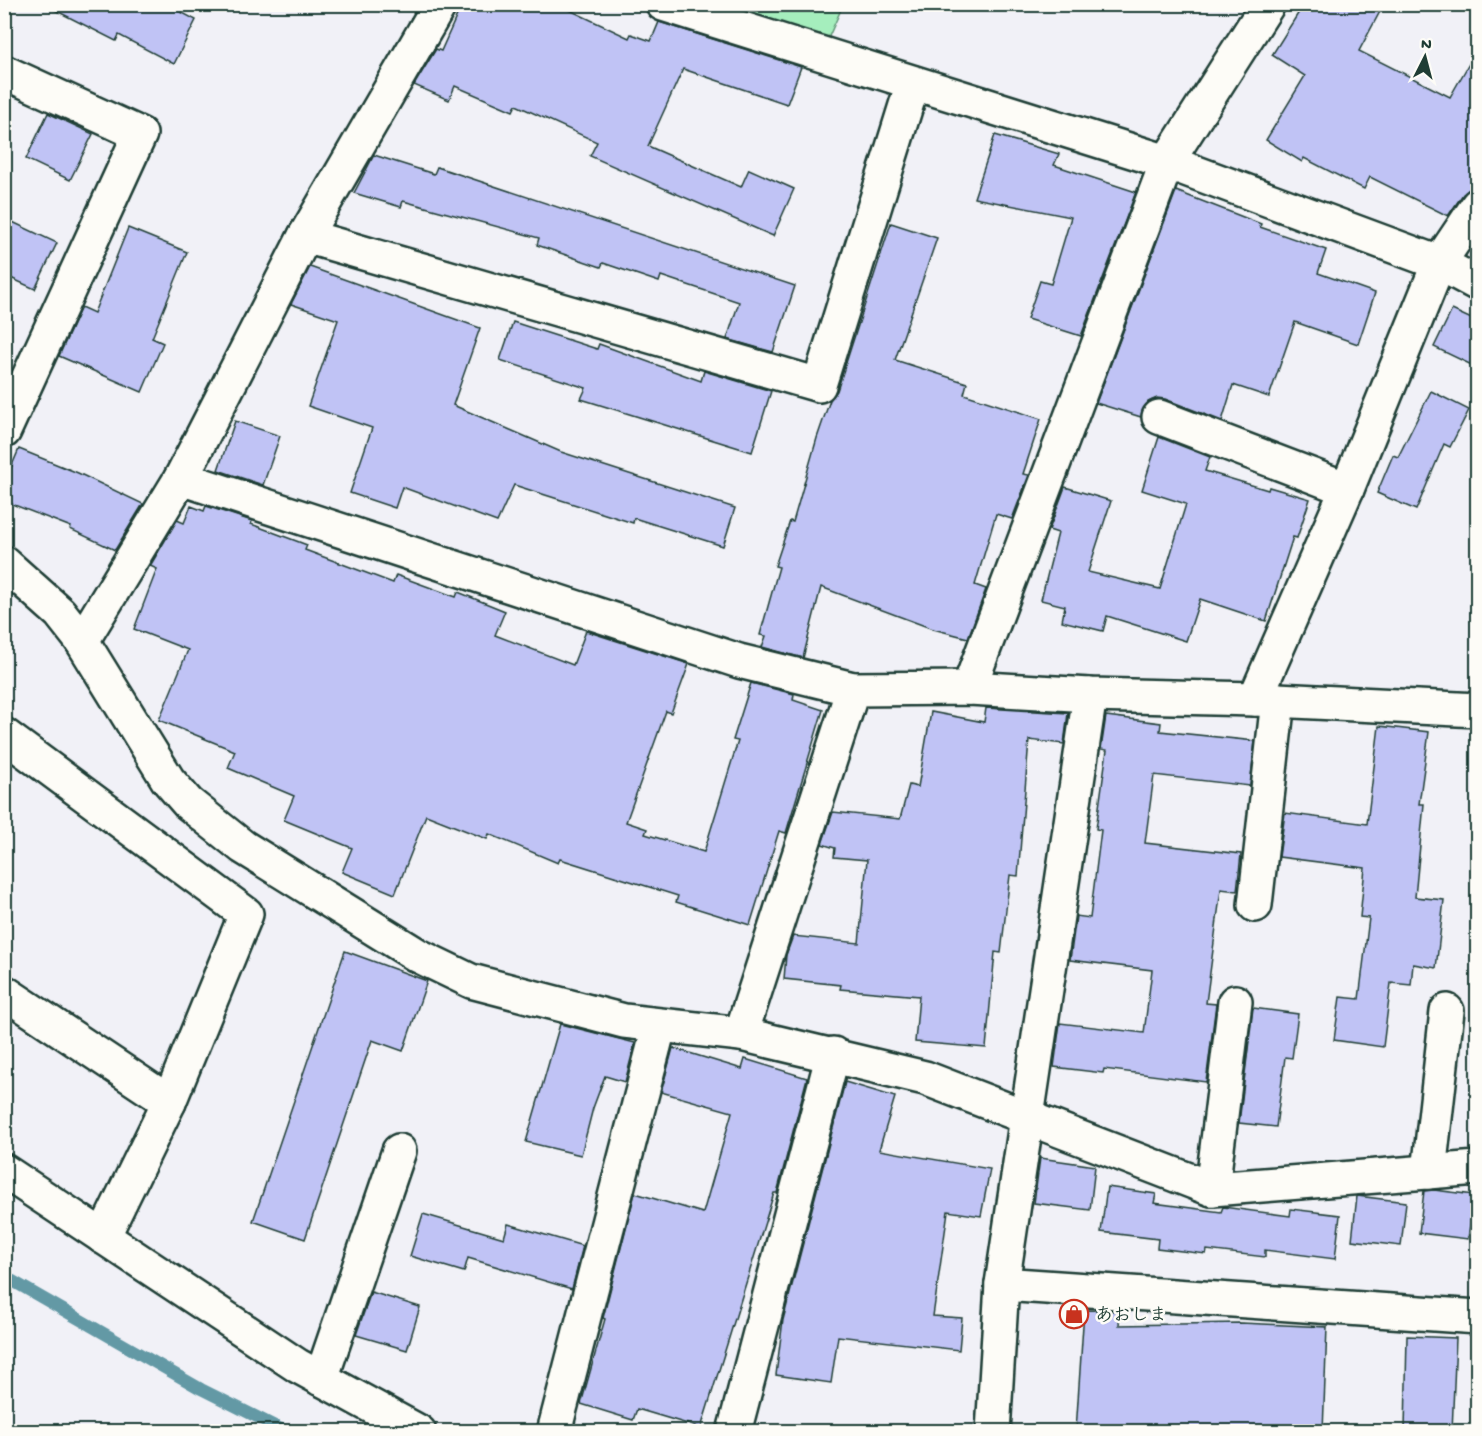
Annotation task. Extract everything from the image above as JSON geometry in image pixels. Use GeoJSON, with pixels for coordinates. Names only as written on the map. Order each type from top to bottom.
{"type":"FeatureCollection","features":[{"type":"Feature","properties":{"kind":"street"},"geometry":{"type":"LineString","coordinates":[[82,641],[181,478],[305,236],[440,4]]}},
{"type":"Feature","properties":{"kind":"street"},"geometry":{"type":"LineString","coordinates":[[663,4],[1167,162],[1439,263],[1478,284]]}},
{"type":"Feature","properties":{"kind":"street"},"geometry":{"type":"LineString","coordinates":[[969,688],[1167,162],[1268,4]]}},
{"type":"Feature","properties":{"kind":"street"},"geometry":{"type":"LineString","coordinates":[[4,72],[140,134],[4,431]]}},
{"type":"Feature","properties":{"kind":"street"},"geometry":{"type":"LineString","coordinates":[[305,236],[819,385],[913,83]]}},
{"type":"Feature","properties":{"kind":"street"},"geometry":{"type":"LineString","coordinates":[[1255,905],[1267,699],[1347,489],[1439,263],[1478,204]]}},
{"type":"Feature","properties":{"kind":"street"},"geometry":{"type":"LineString","coordinates":[[1159,417],[1347,489]]}},
{"type":"Feature","properties":{"kind":"street"},"geometry":{"type":"LineString","coordinates":[[181,478],[739,661],[853,689],[969,688],[1090,695],[1267,699],[1478,710]]}},
{"type":"Feature","properties":{"kind":"street"},"geometry":{"type":"LineString","coordinates":[[4,563],[60,613],[82,641],[168,780],[188,803],[243,847],[417,955],[471,981],[579,1011],[659,1027],[741,1034],[833,1054],[925,1078],[1212,1189],[1478,1168]]}},
{"type":"Feature","properties":{"kind":"street"},"geometry":{"type":"LineString","coordinates":[[741,1034],[853,689]]}},
{"type":"Feature","properties":{"kind":"street"},"geometry":{"type":"LineString","coordinates":[[993,1431],[1002,1284],[1090,695]]}},
{"type":"Feature","properties":{"kind":"street"},"geometry":{"type":"LineString","coordinates":[[4,735],[246,914],[169,1102],[103,1237]]}},
{"type":"Feature","properties":{"kind":"street"},"geometry":{"type":"LineString","coordinates":[[4,992],[169,1102]]}},
{"type":"Feature","properties":{"kind":"street"},"geometry":{"type":"LineString","coordinates":[[1212,1189],[1235,1002]]}},
{"type":"Feature","properties":{"kind":"street"},"geometry":{"type":"LineString","coordinates":[[1430,1172],[1447,1011]]}},
{"type":"Feature","properties":{"kind":"street"},"geometry":{"type":"LineString","coordinates":[[554,1431],[659,1027]]}},
{"type":"Feature","properties":{"kind":"street"},"geometry":{"type":"LineString","coordinates":[[734,1431],[833,1054]]}},
{"type":"Feature","properties":{"kind":"street"},"geometry":{"type":"LineString","coordinates":[[321,1379],[399,1151]]}},
{"type":"Feature","properties":{"kind":"street"},"geometry":{"type":"LineString","coordinates":[[4,1171],[321,1379],[419,1431]]}},
{"type":"Feature","properties":{"kind":"street"},"geometry":{"type":"LineString","coordinates":[[1002,1284],[1478,1317]]}},
{"type":"Feature","properties":{"kind":"green space"},"geometry":{"type":"Polygon","coordinates":[[[708,5],[843,5],[826,43],[708,5]]]}},
{"type":"Feature","properties":{"kind":"building"},"geometry":{"type":"Polygon","coordinates":[[[43,4],[166,4],[196,20],[174,64],[119,35],[116,41],[43,4]]]}},
{"type":"Feature","properties":{"kind":"building"},"geometry":{"type":"Polygon","coordinates":[[[462,4],[557,4],[629,38],[631,34],[651,41],[659,22],[801,67],[787,104],[683,69],[648,146],[741,187],[749,169],[794,189],[773,236],[590,156],[597,142],[516,105],[513,111],[455,86],[449,100],[414,85],[436,49],[441,51],[462,4]]]}},
{"type":"Feature","properties":{"kind":"building"},"geometry":{"type":"Polygon","coordinates":[[[1304,4],[1384,4],[1359,51],[1450,97],[1478,48],[1478,187],[1463,194],[1448,216],[1370,177],[1364,189],[1304,158],[1302,162],[1266,140],[1305,76],[1272,55],[1304,4]]]}},
{"type":"Feature","properties":{"kind":"building"},"geometry":{"type":"Polygon","coordinates":[[[48,113],[93,134],[70,180],[26,159],[48,113]]]}},
{"type":"Feature","properties":{"kind":"building"},"geometry":{"type":"Polygon","coordinates":[[[995,135],[1059,154],[1054,165],[1136,192],[1081,336],[1027,319],[1040,281],[1051,284],[1071,217],[974,198],[995,135]]]}},
{"type":"Feature","properties":{"kind":"building"},"geometry":{"type":"Polygon","coordinates":[[[374,155],[434,174],[437,167],[795,286],[773,352],[727,339],[739,302],[661,276],[659,282],[603,263],[601,267],[537,245],[539,238],[403,201],[401,207],[354,193],[374,155]]]}},
{"type":"Feature","properties":{"kind":"building"},"geometry":{"type":"Polygon","coordinates":[[[1176,191],[1261,224],[1260,227],[1326,250],[1318,273],[1375,293],[1358,344],[1295,322],[1269,397],[1233,385],[1222,421],[1165,399],[1157,398],[1148,402],[1141,417],[1096,403],[1176,191]]]}},
{"type":"Feature","properties":{"kind":"building"},"geometry":{"type":"Polygon","coordinates":[[[4,218],[57,243],[35,289],[4,275],[4,218]]]}},
{"type":"Feature","properties":{"kind":"building"},"geometry":{"type":"Polygon","coordinates":[[[891,223],[937,238],[895,360],[967,383],[964,394],[1041,419],[1023,474],[1029,475],[1012,519],[996,514],[975,585],[986,589],[968,638],[933,629],[821,587],[803,658],[762,647],[766,636],[760,635],[779,567],[775,566],[790,521],[793,522],[817,438],[830,400],[837,391],[891,223]]]}},
{"type":"Feature","properties":{"kind":"building"},"geometry":{"type":"Polygon","coordinates":[[[128,228],[187,252],[152,338],[163,343],[142,392],[59,356],[81,307],[94,313],[128,228]]]}},
{"type":"Feature","properties":{"kind":"building"},"geometry":{"type":"Polygon","coordinates":[[[310,267],[480,328],[453,405],[561,452],[735,508],[723,546],[634,518],[633,523],[514,485],[497,522],[402,487],[395,508],[350,493],[372,428],[308,406],[338,320],[291,304],[310,267]]]}},
{"type":"Feature","properties":{"kind":"building"},"geometry":{"type":"Polygon","coordinates":[[[1452,310],[1478,322],[1478,368],[1434,347],[1452,310]]]}},
{"type":"Feature","properties":{"kind":"building"},"geometry":{"type":"Polygon","coordinates":[[[513,322],[597,349],[599,344],[701,381],[704,371],[771,391],[752,452],[581,399],[586,388],[500,360],[513,322]]]}},
{"type":"Feature","properties":{"kind":"building"},"geometry":{"type":"Polygon","coordinates":[[[1431,391],[1469,410],[1450,447],[1444,444],[1416,510],[1377,493],[1393,455],[1398,457],[1431,391]]]}},
{"type":"Feature","properties":{"kind":"building"},"geometry":{"type":"Polygon","coordinates":[[[235,421],[280,436],[263,485],[218,470],[235,421]]]}},
{"type":"Feature","properties":{"kind":"building"},"geometry":{"type":"Polygon","coordinates":[[[1159,437],[1210,457],[1205,471],[1268,490],[1269,487],[1310,499],[1297,538],[1293,537],[1266,621],[1200,599],[1186,641],[1107,616],[1103,631],[1062,621],[1065,606],[1041,600],[1058,533],[1049,530],[1065,487],[1111,501],[1088,572],[1160,589],[1186,504],[1142,490],[1159,437]]]}},
{"type":"Feature","properties":{"kind":"building"},"geometry":{"type":"Polygon","coordinates":[[[19,449],[78,473],[143,504],[115,550],[70,529],[71,527],[4,501],[4,484],[19,449]]]}},
{"type":"Feature","properties":{"kind":"building"},"geometry":{"type":"Polygon","coordinates":[[[191,506],[204,511],[206,506],[252,521],[251,524],[307,545],[305,550],[393,583],[396,575],[456,597],[458,592],[505,611],[495,635],[573,665],[586,631],[689,664],[671,713],[666,711],[626,822],[647,829],[645,834],[704,852],[738,741],[733,740],[751,683],[794,694],[793,700],[823,710],[786,833],[779,831],[750,925],[676,902],[678,896],[560,859],[558,863],[489,834],[487,839],[426,815],[395,894],[342,872],[352,848],[284,820],[294,796],[228,768],[235,751],[159,720],[188,650],[134,629],[157,569],[150,566],[177,520],[184,523],[191,506]]]}},
{"type":"Feature","properties":{"kind":"building"},"geometry":{"type":"Polygon","coordinates":[[[986,708],[1068,713],[1064,744],[1029,740],[1018,876],[1010,875],[1001,953],[995,952],[986,1048],[915,1042],[919,996],[840,989],[841,985],[784,979],[786,955],[793,936],[859,943],[867,860],[834,857],[835,848],[822,844],[833,812],[900,819],[909,785],[918,787],[931,712],[984,722],[986,708]]]}},
{"type":"Feature","properties":{"kind":"building"},"geometry":{"type":"Polygon","coordinates":[[[1106,716],[1161,723],[1160,731],[1255,741],[1250,786],[1154,775],[1145,843],[1241,854],[1237,891],[1221,889],[1206,1003],[1216,1004],[1206,1082],[1104,1069],[1103,1073],[1054,1067],[1060,1023],[1144,1033],[1152,970],[1070,960],[1076,916],[1090,918],[1101,830],[1096,829],[1107,750],[1101,749],[1106,716]]]}},
{"type":"Feature","properties":{"kind":"building"},"geometry":{"type":"Polygon","coordinates":[[[1379,726],[1429,732],[1419,804],[1424,804],[1415,897],[1444,900],[1436,968],[1413,964],[1411,985],[1391,983],[1383,1047],[1334,1040],[1340,997],[1359,999],[1369,918],[1360,917],[1365,868],[1279,857],[1285,813],[1367,824],[1379,726]]]}},
{"type":"Feature","properties":{"kind":"building"},"geometry":{"type":"Polygon","coordinates":[[[345,951],[427,981],[403,1051],[372,1040],[305,1239],[253,1221],[345,951]]]}},
{"type":"Feature","properties":{"kind":"building"},"geometry":{"type":"Polygon","coordinates":[[[1253,1008],[1298,1014],[1292,1058],[1285,1057],[1276,1127],[1239,1123],[1253,1008]]]}},
{"type":"Feature","properties":{"kind":"building"},"geometry":{"type":"Polygon","coordinates":[[[560,1024],[635,1043],[625,1082],[605,1076],[593,1108],[581,1155],[526,1142],[560,1024]]]}},
{"type":"Feature","properties":{"kind":"building"},"geometry":{"type":"Polygon","coordinates":[[[673,1048],[742,1069],[745,1059],[807,1078],[777,1193],[774,1193],[701,1428],[637,1409],[633,1420],[581,1404],[605,1319],[603,1318],[635,1193],[703,1213],[732,1112],[661,1092],[673,1048]]]}},
{"type":"Feature","properties":{"kind":"building"},"geometry":{"type":"Polygon","coordinates":[[[845,1082],[895,1097],[879,1150],[990,1169],[981,1216],[948,1211],[933,1316],[962,1318],[959,1350],[838,1336],[831,1383],[776,1375],[783,1320],[845,1082]]]}},
{"type":"Feature","properties":{"kind":"building"},"geometry":{"type":"Polygon","coordinates":[[[1040,1158],[1095,1166],[1090,1210],[1034,1203],[1040,1158]]]}},
{"type":"Feature","properties":{"kind":"building"},"geometry":{"type":"Polygon","coordinates":[[[1107,1187],[1156,1194],[1154,1203],[1221,1212],[1223,1207],[1290,1216],[1291,1209],[1340,1215],[1335,1259],[1265,1250],[1265,1257],[1207,1250],[1206,1254],[1157,1248],[1158,1239],[1101,1232],[1107,1187]]]}},
{"type":"Feature","properties":{"kind":"building"},"geometry":{"type":"Polygon","coordinates":[[[1424,1191],[1474,1195],[1468,1239],[1419,1233],[1424,1191]]]}},
{"type":"Feature","properties":{"kind":"building"},"geometry":{"type":"Polygon","coordinates":[[[1357,1196],[1406,1202],[1401,1246],[1352,1240],[1357,1196]]]}},
{"type":"Feature","properties":{"kind":"building"},"geometry":{"type":"Polygon","coordinates":[[[423,1214],[504,1238],[508,1224],[583,1246],[572,1289],[468,1258],[464,1272],[410,1256],[423,1214]]]}},
{"type":"Feature","properties":{"kind":"building"},"geometry":{"type":"Polygon","coordinates":[[[371,1292],[420,1307],[407,1350],[356,1335],[371,1292]]]}},
{"type":"Feature","properties":{"kind":"building"},"geometry":{"type":"Polygon","coordinates":[[[1084,1310],[1120,1311],[1119,1325],[1241,1323],[1327,1327],[1323,1431],[1076,1431],[1084,1310]]]}},
{"type":"Feature","properties":{"kind":"building"},"geometry":{"type":"Polygon","coordinates":[[[1407,1336],[1456,1338],[1452,1431],[1405,1431],[1407,1336]]]}},
{"type":"Feature","properties":{"kind":"waterway"},"geometry":{"type":"LineString","coordinates":[[4,1276],[201,1389],[287,1432]]}},
{"type":"Feature","properties":{"kind":"place","name":"あおしま"},"geometry":{"type":"Point","coordinates":[1074,1314]}}]}
